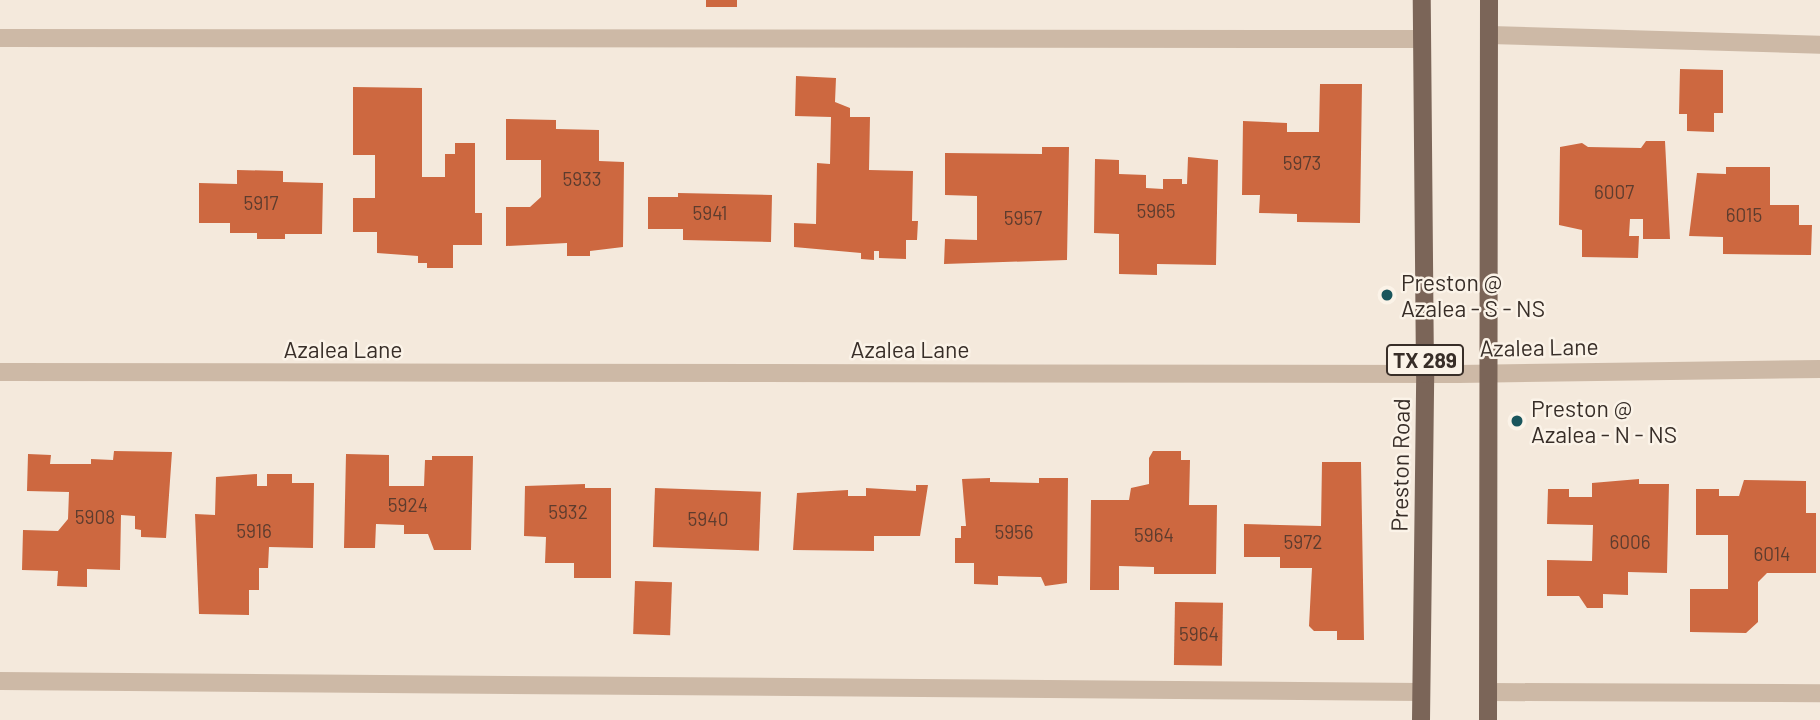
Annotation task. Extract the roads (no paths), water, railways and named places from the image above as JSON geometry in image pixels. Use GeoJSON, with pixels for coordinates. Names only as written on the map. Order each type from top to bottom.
{"type":"FeatureCollection","features":[{"type":"Feature","properties":{"kind":"main road","name":"Preston Road"},"geometry":{"type":"LineString","coordinates":[[1421,720],[1425,374],[1422,0]]}},
{"type":"Feature","properties":{"kind":"main road","name":"TX 289"},"geometry":{"type":"LineString","coordinates":[[1488,720],[1491,373],[1489,0]]}},
{"type":"Feature","properties":{"kind":"street"},"geometry":{"type":"LineString","coordinates":[[1490,35],[1820,45]]}},
{"type":"Feature","properties":{"kind":"street"},"geometry":{"type":"LineString","coordinates":[[0,37],[1422,38]]}},
{"type":"Feature","properties":{"kind":"street","name":"Azalea Lane"},"geometry":{"type":"LineString","coordinates":[[0,372],[1425,374],[1820,369]]}},
{"type":"Feature","properties":{"kind":"street"},"geometry":{"type":"LineString","coordinates":[[0,681],[1422,692]]}},
{"type":"Feature","properties":{"kind":"street"},"geometry":{"type":"LineString","coordinates":[[1489,692],[1820,693]]}},
{"type":"Feature","properties":{"kind":"place","name":"Preston @ Azalea - S - NS"},"geometry":{"type":"Point","coordinates":[1387,295]}},
{"type":"Feature","properties":{"kind":"place","name":"Preston @ Azalea - N - NS"},"geometry":{"type":"Point","coordinates":[1517,421]}}]}
